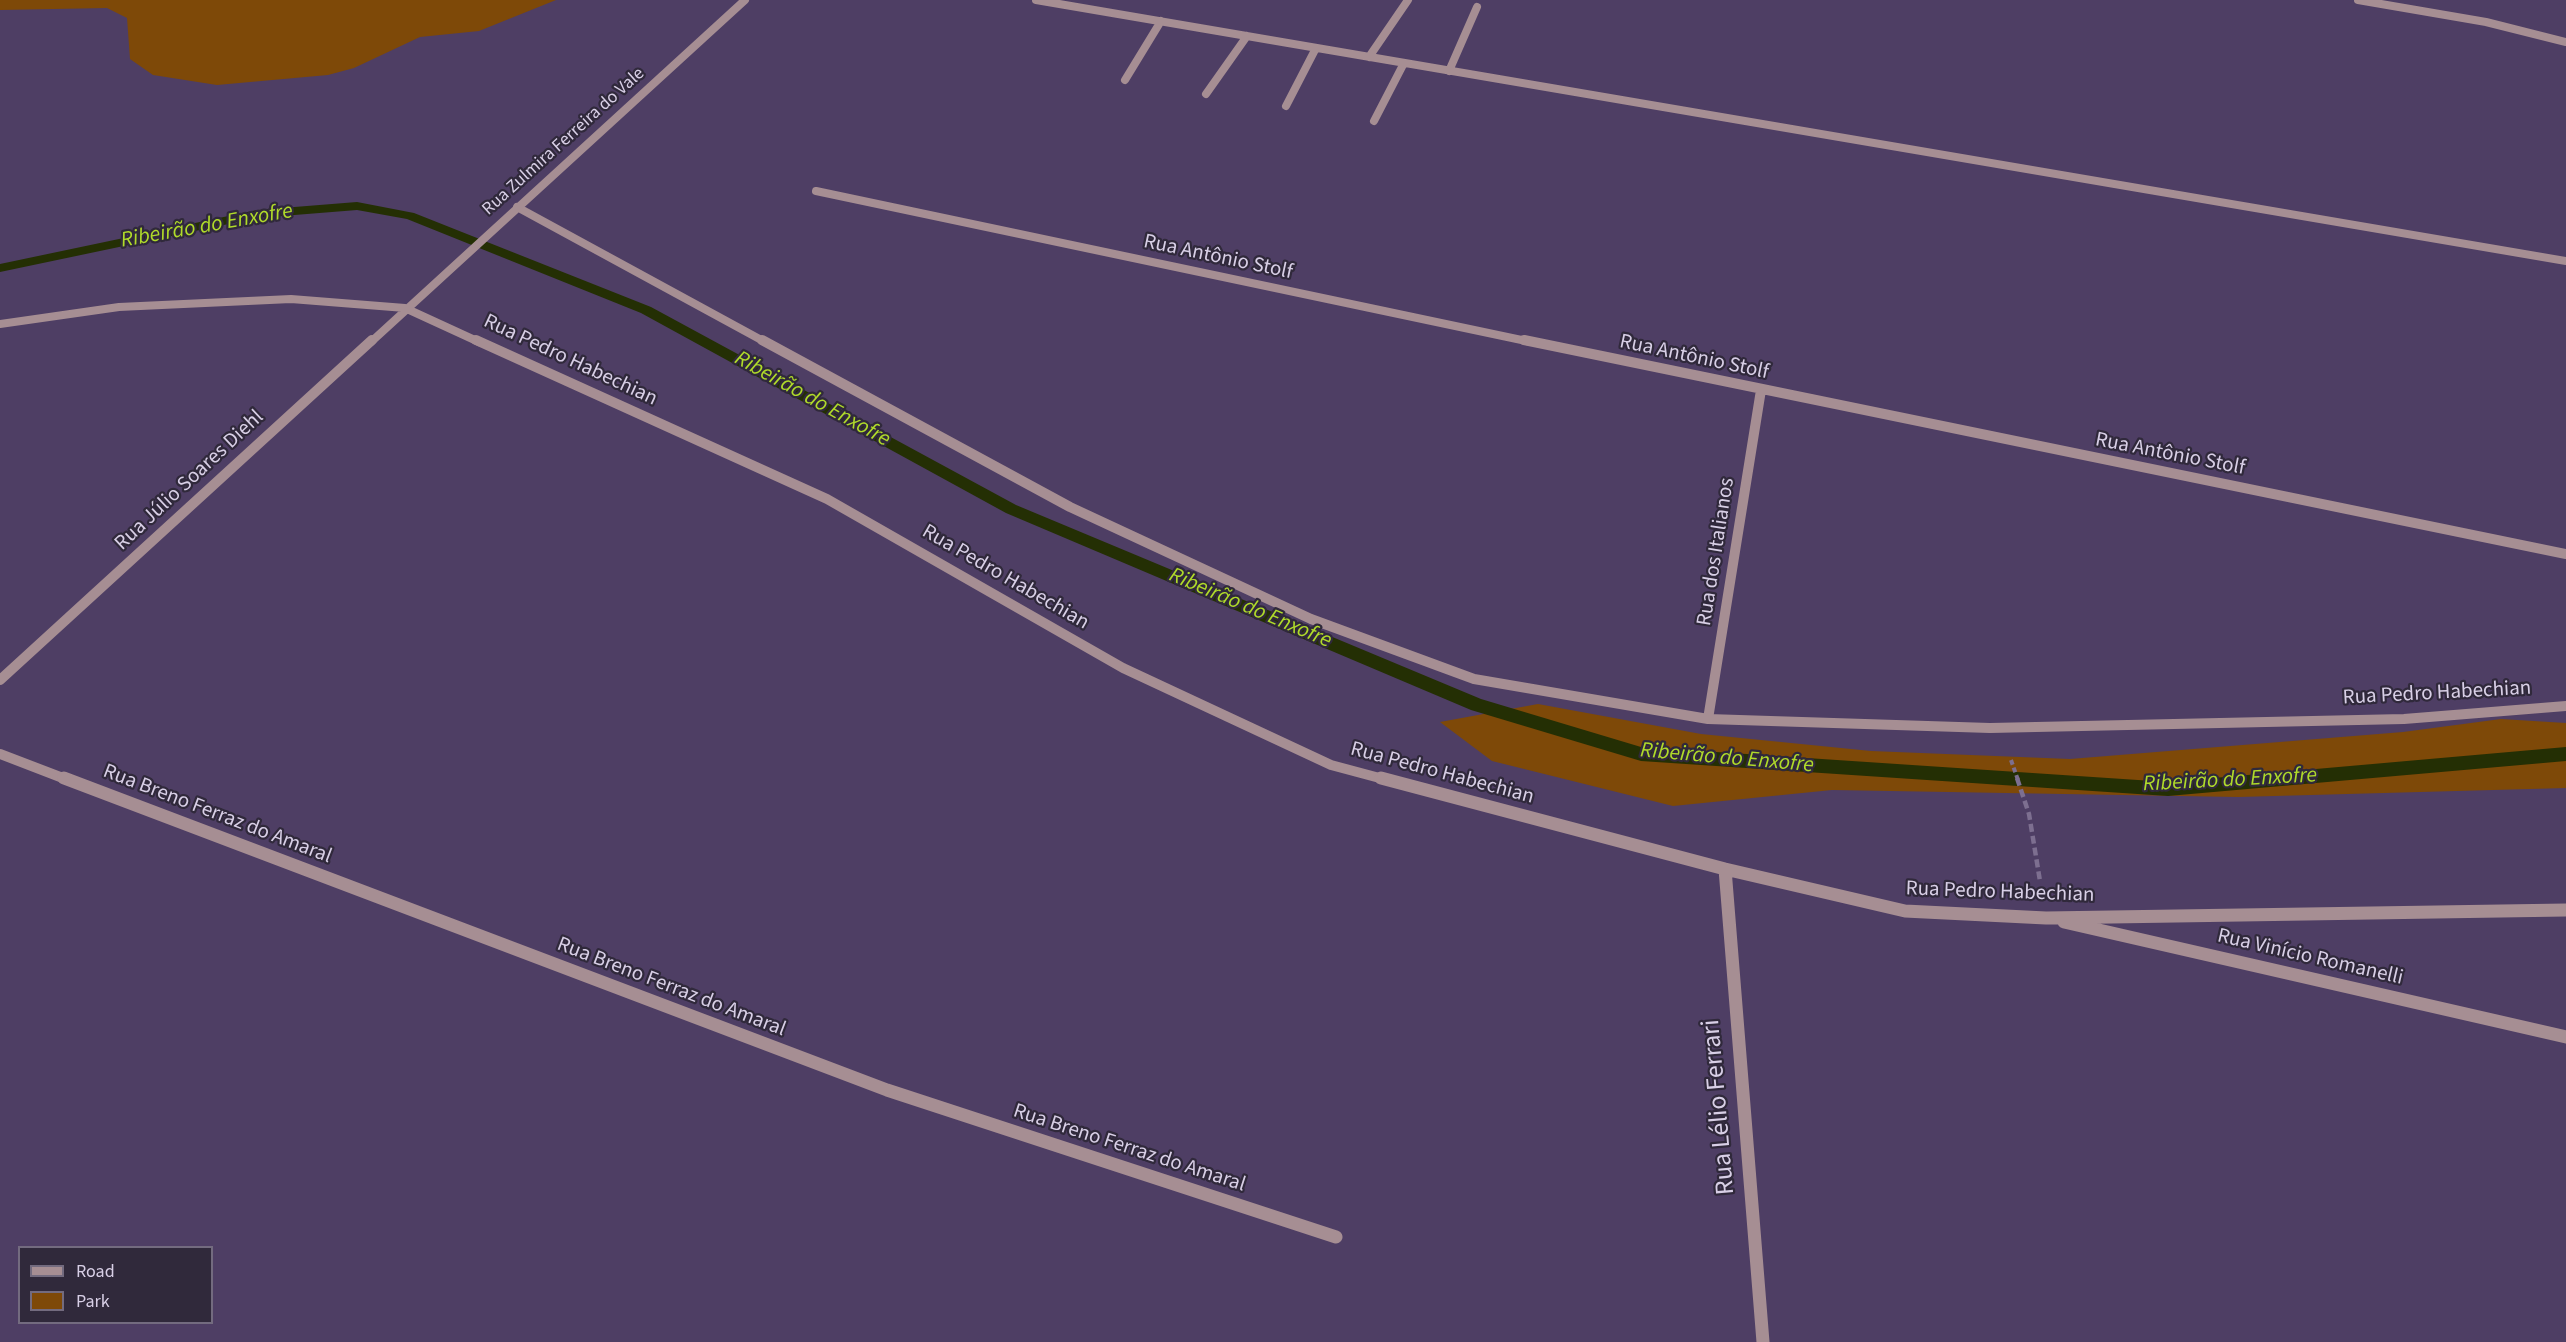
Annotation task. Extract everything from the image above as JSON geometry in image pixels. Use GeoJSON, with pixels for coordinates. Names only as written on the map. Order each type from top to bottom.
{"type":"FeatureCollection","features":[{"type":"Feature","properties":{"kind":"street","name":"Rua Zulmira Ferreira do Vale"},"geometry":{"type":"LineString","coordinates":[[405,308],[746,0]]}},
{"type":"Feature","properties":{"kind":"street"},"geometry":{"type":"LineString","coordinates":[[1036,0],[2566,261]]}},
{"type":"Feature","properties":{"kind":"street"},"geometry":{"type":"LineString","coordinates":[[1369,57],[1408,0]]}},
{"type":"Feature","properties":{"kind":"street"},"geometry":{"type":"LineString","coordinates":[[2358,0],[2486,22],[2566,42]]}},
{"type":"Feature","properties":{"kind":"street"},"geometry":{"type":"LineString","coordinates":[[1449,70],[1477,7]]}},
{"type":"Feature","properties":{"kind":"street"},"geometry":{"type":"LineString","coordinates":[[1125,80],[1161,21]]}},
{"type":"Feature","properties":{"kind":"street"},"geometry":{"type":"LineString","coordinates":[[1206,94],[1247,36]]}},
{"type":"Feature","properties":{"kind":"street"},"geometry":{"type":"LineString","coordinates":[[1286,106],[1316,48]]}},
{"type":"Feature","properties":{"kind":"street"},"geometry":{"type":"LineString","coordinates":[[1374,121],[1404,63]]}},
{"type":"Feature","properties":{"kind":"street","name":"Rua Antônio Stolf"},"geometry":{"type":"LineString","coordinates":[[816,191],[1761,390],[2566,554]]}},
{"type":"Feature","properties":{"kind":"street","name":"Rua Pedro Habechian"},"geometry":{"type":"LineString","coordinates":[[517,207],[1070,507],[1311,619],[1474,679],[1708,719],[2002,727],[2404,719],[2566,706]]}},
{"type":"Feature","properties":{"kind":"street","name":"Rua Pedro Habechian"},"geometry":{"type":"LineString","coordinates":[[0,324],[119,308],[291,299],[405,308],[827,499],[1123,668],[1330,765],[1725,869],[1905,911],[2046,918],[2566,910]]}},
{"type":"Feature","properties":{"kind":"street","name":"Rua Júlio Soares Diehl"},"geometry":{"type":"LineString","coordinates":[[0,680],[405,308]]}},
{"type":"Feature","properties":{"kind":"street","name":"Rua dos Italianos"},"geometry":{"type":"LineString","coordinates":[[1708,719],[1761,390]]}},
{"type":"Feature","properties":{"kind":"street","name":"Rua Breno Ferraz do Amaral"},"geometry":{"type":"LineString","coordinates":[[0,754],[887,1090],[1336,1238]]}},
{"type":"Feature","properties":{"kind":"street","name":"Rua Lélio Ferrari"},"geometry":{"type":"LineString","coordinates":[[1725,869],[1763,1342]]}},
{"type":"Feature","properties":{"kind":"street","name":"Rua Vinício Romanelli"},"geometry":{"type":"LineString","coordinates":[[2046,918],[2566,1037]]}},
{"type":"Feature","properties":{"kind":"path"},"geometry":{"type":"LineString","coordinates":[[2009,754],[2029,814],[2046,918]]}},
{"type":"Feature","properties":{"kind":"green space"},"geometry":{"type":"Polygon","coordinates":[[[0,0],[556,0],[479,31],[420,37],[354,68],[328,75],[217,85],[153,75],[130,59],[127,18],[107,8],[0,10],[0,0]]]}},
{"type":"Feature","properties":{"kind":"green space"},"geometry":{"type":"Polygon","coordinates":[[[1538,704],[1701,734],[1871,751],[2070,759],[2403,732],[2501,719],[2566,723],[2566,788],[2238,797],[1832,790],[1673,806],[1492,761],[1440,722],[1538,704]]]}},
{"type":"Feature","properties":{"kind":"waterway","name":"Ribeirão do Enxofre"},"geometry":{"type":"LineString","coordinates":[[0,268],[257,214],[357,206],[410,216],[646,310],[1011,509],[1477,705],[1641,754],[2168,789],[2566,754]]}}]}
